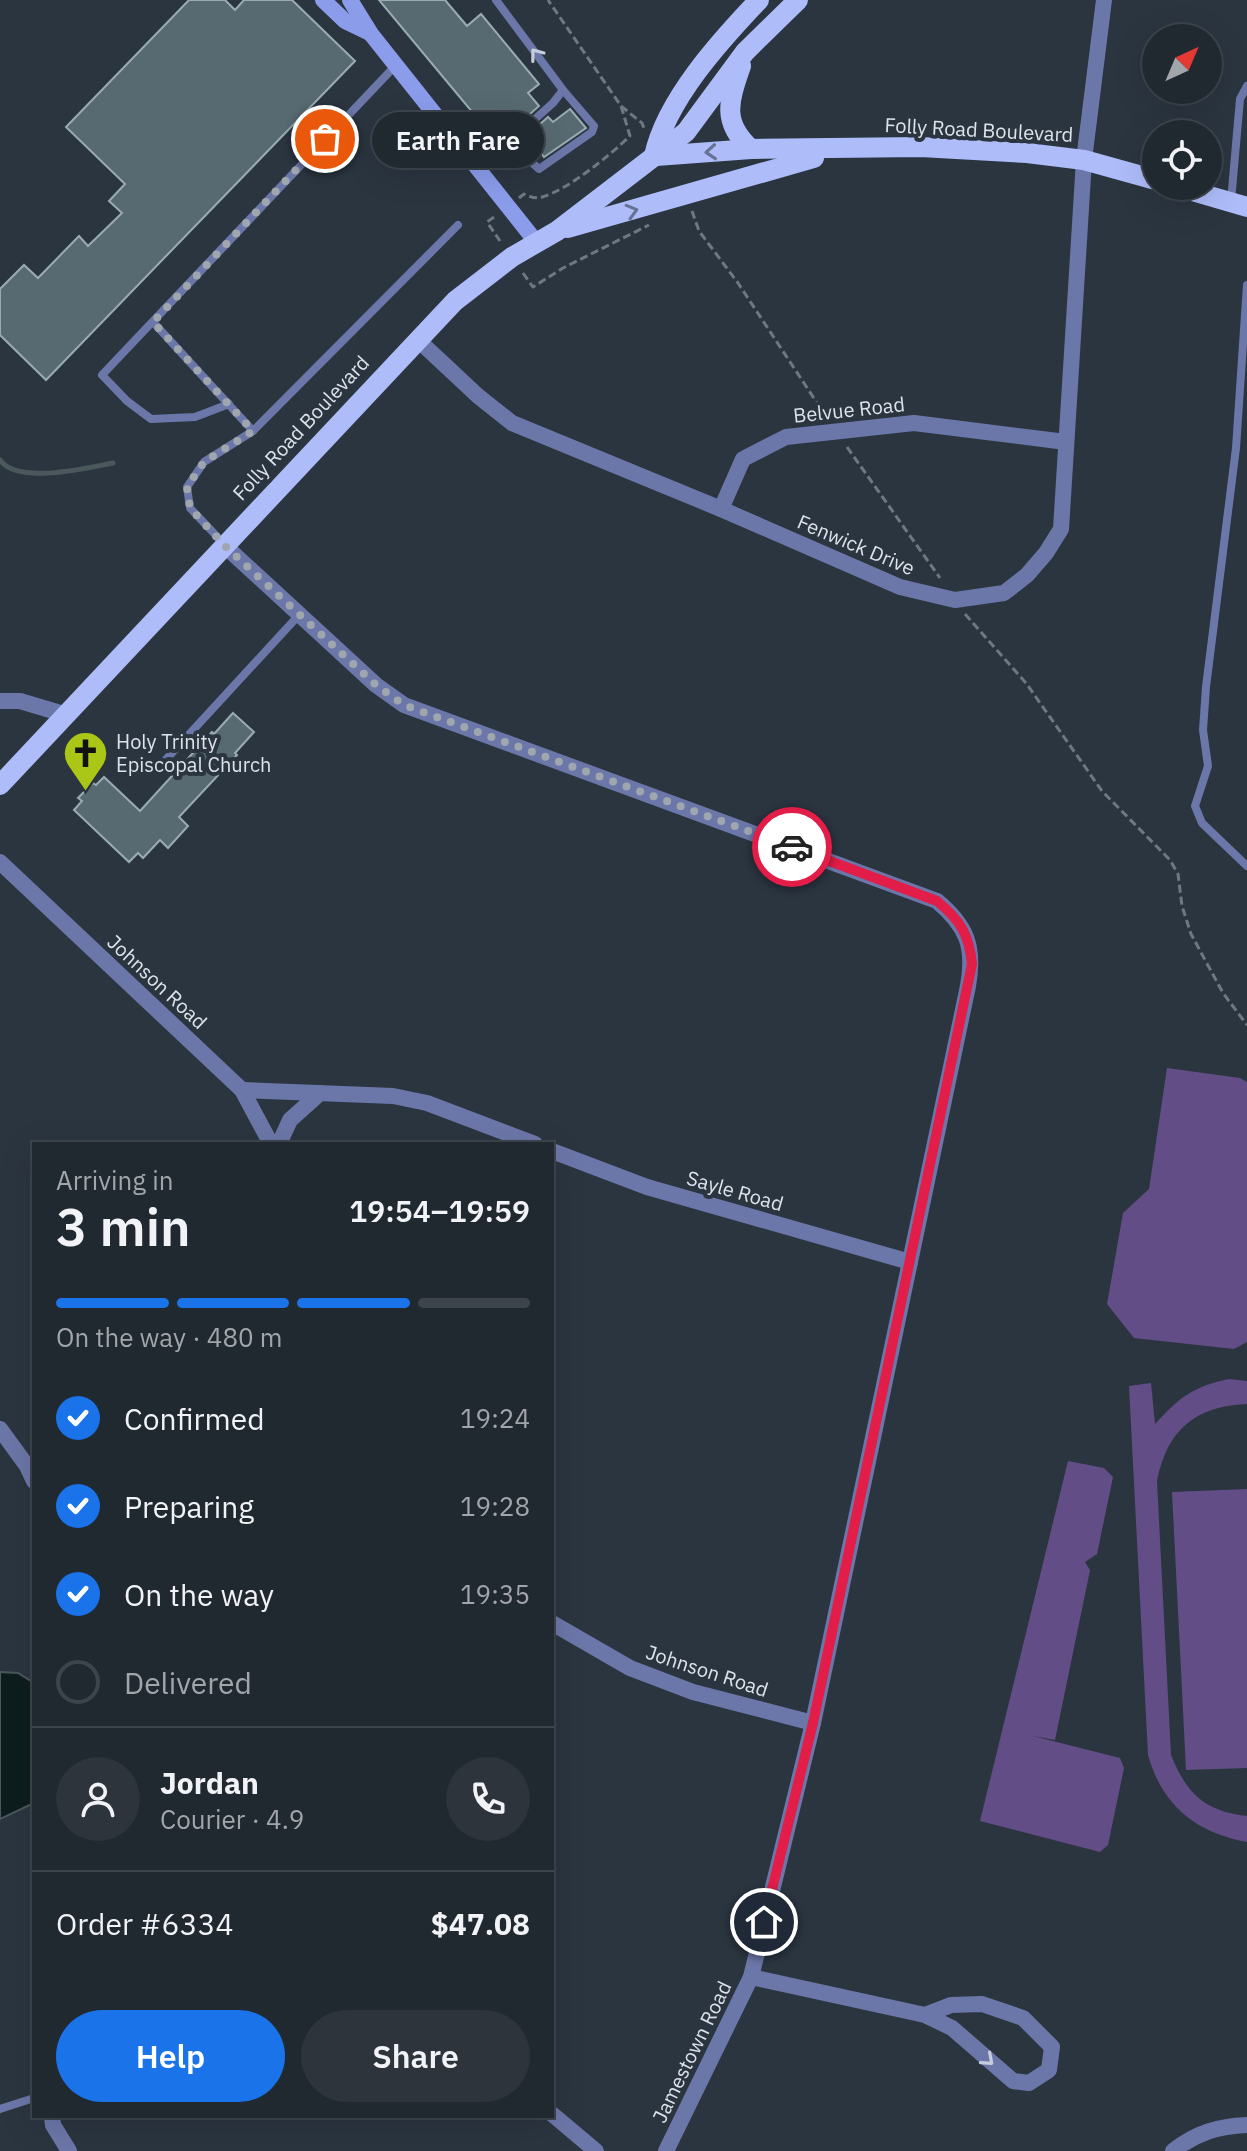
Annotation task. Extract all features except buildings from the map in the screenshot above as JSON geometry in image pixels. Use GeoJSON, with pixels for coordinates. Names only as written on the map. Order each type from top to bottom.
{"type":"FeatureCollection","features":[{"type":"Feature","properties":{"kind":"main road"},"geometry":{"type":"LineString","coordinates":[[654,156],[667,116],[726,35],[759,0]]}},
{"type":"Feature","properties":{"kind":"main road"},"geometry":{"type":"LineString","coordinates":[[654,156],[686,132],[745,52],[798,0]]}},
{"type":"Feature","properties":{"kind":"main road"},"geometry":{"type":"LineString","coordinates":[[745,52],[730,106],[731,124],[739,138],[751,149]]}},
{"type":"Feature","properties":{"kind":"main road","name":"Folly Road Boulevard"},"geometry":{"type":"LineString","coordinates":[[0,785],[455,301],[484,277],[557,231],[654,156],[751,149],[936,148],[1084,160],[1142,176]]}},
{"type":"Feature","properties":{"kind":"main road","name":"Folly Road Boulevard"},"geometry":{"type":"LineString","coordinates":[[557,231],[632,212],[766,169],[845,150]]}},
{"type":"Feature","properties":{"kind":"street"},"geometry":{"type":"LineString","coordinates":[[323,0],[345,21],[371,34]]}},
{"type":"Feature","properties":{"kind":"street"},"geometry":{"type":"LineString","coordinates":[[350,0],[371,34],[537,243]]}},
{"type":"Feature","properties":{"kind":"street","name":"Fenwick Drive"},"geometry":{"type":"LineString","coordinates":[[417,339],[512,423],[900,587],[955,600],[1004,593],[1027,575],[1061,529],[1084,160],[1104,0]]}},
{"type":"Feature","properties":{"kind":"street","name":"Belvue Road"},"geometry":{"type":"LineString","coordinates":[[721,509],[743,459],[786,437],[914,423],[1066,442]]}},
{"type":"Feature","properties":{"kind":"street","name":"Jamestown Road"},"geometry":{"type":"LineString","coordinates":[[225,546],[376,685],[404,705],[937,901],[954,915],[970,942],[972,964],[968,986],[813,1723],[751,1977],[666,2151]]}},
{"type":"Feature","properties":{"kind":"street"},"geometry":{"type":"LineString","coordinates":[[0,701],[20,701],[67,715]]}},
{"type":"Feature","properties":{"kind":"street","name":"Johnson Road"},"geometry":{"type":"LineString","coordinates":[[0,862],[242,1090],[270,1142]]}},
{"type":"Feature","properties":{"kind":"street"},"geometry":{"type":"LineString","coordinates":[[242,1090],[393,1096],[427,1103],[530,1142]]}},
{"type":"Feature","properties":{"kind":"street"},"geometry":{"type":"LineString","coordinates":[[280,1142],[290,1120],[320,1093]]}},
{"type":"Feature","properties":{"kind":"street","name":"Sayle Road"},"geometry":{"type":"LineString","coordinates":[[554,1152],[647,1187],[910,1262]]}},
{"type":"Feature","properties":{"kind":"street"},"geometry":{"type":"LineString","coordinates":[[0,1429],[32,1477]]}},
{"type":"Feature","properties":{"kind":"street","name":"Johnson Road"},"geometry":{"type":"LineString","coordinates":[[554,1624],[630,1668],[693,1692],[813,1723]]}},
{"type":"Feature","properties":{"kind":"street"},"geometry":{"type":"LineString","coordinates":[[751,1977],[925,2015],[952,2028],[1013,2081],[1029,2083],[1049,2070],[1052,2047],[1023,2018],[982,2004],[951,2005],[925,2015]]}},
{"type":"Feature","properties":{"kind":"street"},"geometry":{"type":"LineString","coordinates":[[554,2116],[596,2151]]}},
{"type":"Feature","properties":{"kind":"street"},"geometry":{"type":"LineString","coordinates":[[52,2118],[53,2125],[69,2151]]}},
{"type":"Feature","properties":{"kind":"street"},"geometry":{"type":"LineString","coordinates":[[1173,2151],[1191,2137],[1214,2128],[1247,2125]]}},
{"type":"Feature","properties":{"kind":"lane"},"geometry":{"type":"LineString","coordinates":[[496,0],[594,126],[592,132],[539,169],[509,142]]}},
{"type":"Feature","properties":{"kind":"lane"},"geometry":{"type":"LineString","coordinates":[[229,404],[195,417],[151,419],[127,401],[102,375],[396,65]]}},
{"type":"Feature","properties":{"kind":"lane"},"geometry":{"type":"LineString","coordinates":[[1239,205],[1240,99],[1247,86]]}},
{"type":"Feature","properties":{"kind":"lane"},"geometry":{"type":"LineString","coordinates":[[479,169],[553,103],[563,90]]}},
{"type":"Feature","properties":{"kind":"lane"},"geometry":{"type":"LineString","coordinates":[[225,546],[190,508],[187,487],[204,462],[253,431],[458,225]]}},
{"type":"Feature","properties":{"kind":"lane"},"geometry":{"type":"LineString","coordinates":[[1247,285],[1236,448],[1206,687],[1203,730],[1208,766],[1195,806],[1202,823],[1247,866]]}},
{"type":"Feature","properties":{"kind":"lane"},"geometry":{"type":"LineString","coordinates":[[153,322],[253,431]]}},
{"type":"Feature","properties":{"kind":"lane"},"geometry":{"type":"LineString","coordinates":[[160,766],[299,614]]}},
{"type":"Feature","properties":{"kind":"lane"},"geometry":{"type":"LineString","coordinates":[[0,2109],[32,2099]]}},
{"type":"Feature","properties":{"kind":"path"},"geometry":{"type":"LineString","coordinates":[[548,0],[621,106],[630,136]]}},
{"type":"Feature","properties":{"kind":"path"},"geometry":{"type":"LineString","coordinates":[[692,209],[699,231],[971,623],[1026,683],[1102,791],[1170,860],[1178,874],[1182,906],[1191,934],[1223,993],[1247,1025]]}},
{"type":"Feature","properties":{"kind":"shaded area"},"geometry":{"type":"Polygon","coordinates":[[[1167,1068],[1240,1078],[1247,1082],[1247,1342],[1234,1349],[1134,1338],[1107,1304],[1123,1213],[1149,1189],[1167,1068]]]}},
{"type":"Feature","properties":{"kind":"shaded area"},"geometry":{"type":"Polygon","coordinates":[[[1229,1379],[1247,1381],[1247,1404],[1212,1410],[1186,1424],[1168,1448],[1157,1481],[1171,1755],[1184,1780],[1199,1798],[1219,1810],[1247,1816],[1247,1842],[1212,1832],[1184,1814],[1162,1788],[1148,1755],[1129,1386],[1151,1383],[1155,1424],[1188,1394],[1229,1379]]]}},
{"type":"Feature","properties":{"kind":"shaded area"},"geometry":{"type":"Polygon","coordinates":[[[1068,1461],[1104,1468],[1113,1477],[1097,1554],[1085,1562],[1090,1570],[1055,1740],[1033,1736],[1120,1758],[1124,1768],[1108,1845],[1100,1852],[980,1821],[1068,1461]]]}},
{"type":"Feature","properties":{"kind":"shaded area"},"geometry":{"type":"Polygon","coordinates":[[[1247,1489],[1247,1768],[1186,1770],[1172,1492],[1247,1489]]]}},
{"type":"Feature","properties":{"kind":"shaded area"},"geometry":{"type":"Polygon","coordinates":[[[0,1672],[18,1673],[32,1682],[32,1804],[0,1819],[0,1672]]]}},
{"type":"Feature","properties":{"kind":"waterway"},"geometry":{"type":"LineString","coordinates":[[0,460],[9,468],[36,473],[113,463]]}},
{"type":"Feature","properties":{"kind":"way so far"},"geometry":{"type":"LineString","coordinates":[[325,139],[153,322],[253,431],[204,462],[187,487],[190,508],[225,546],[376,685],[404,705],[792,847]]}},
{"type":"Feature","properties":{"kind":"place","name":"Earth Fare"},"geometry":{"type":"Point","coordinates":[325,139]}},
{"type":"Feature","properties":{"kind":"place","name":"Holy Trinity Episcopal Church"},"geometry":{"type":"Point","coordinates":[85,792]}},
{"type":"Feature","properties":{"kind":"route"},"geometry":{"type":"LineString","coordinates":[[764,1922],[813,1723],[972,964],[970,942],[954,915],[937,901],[792,847]]}}]}
